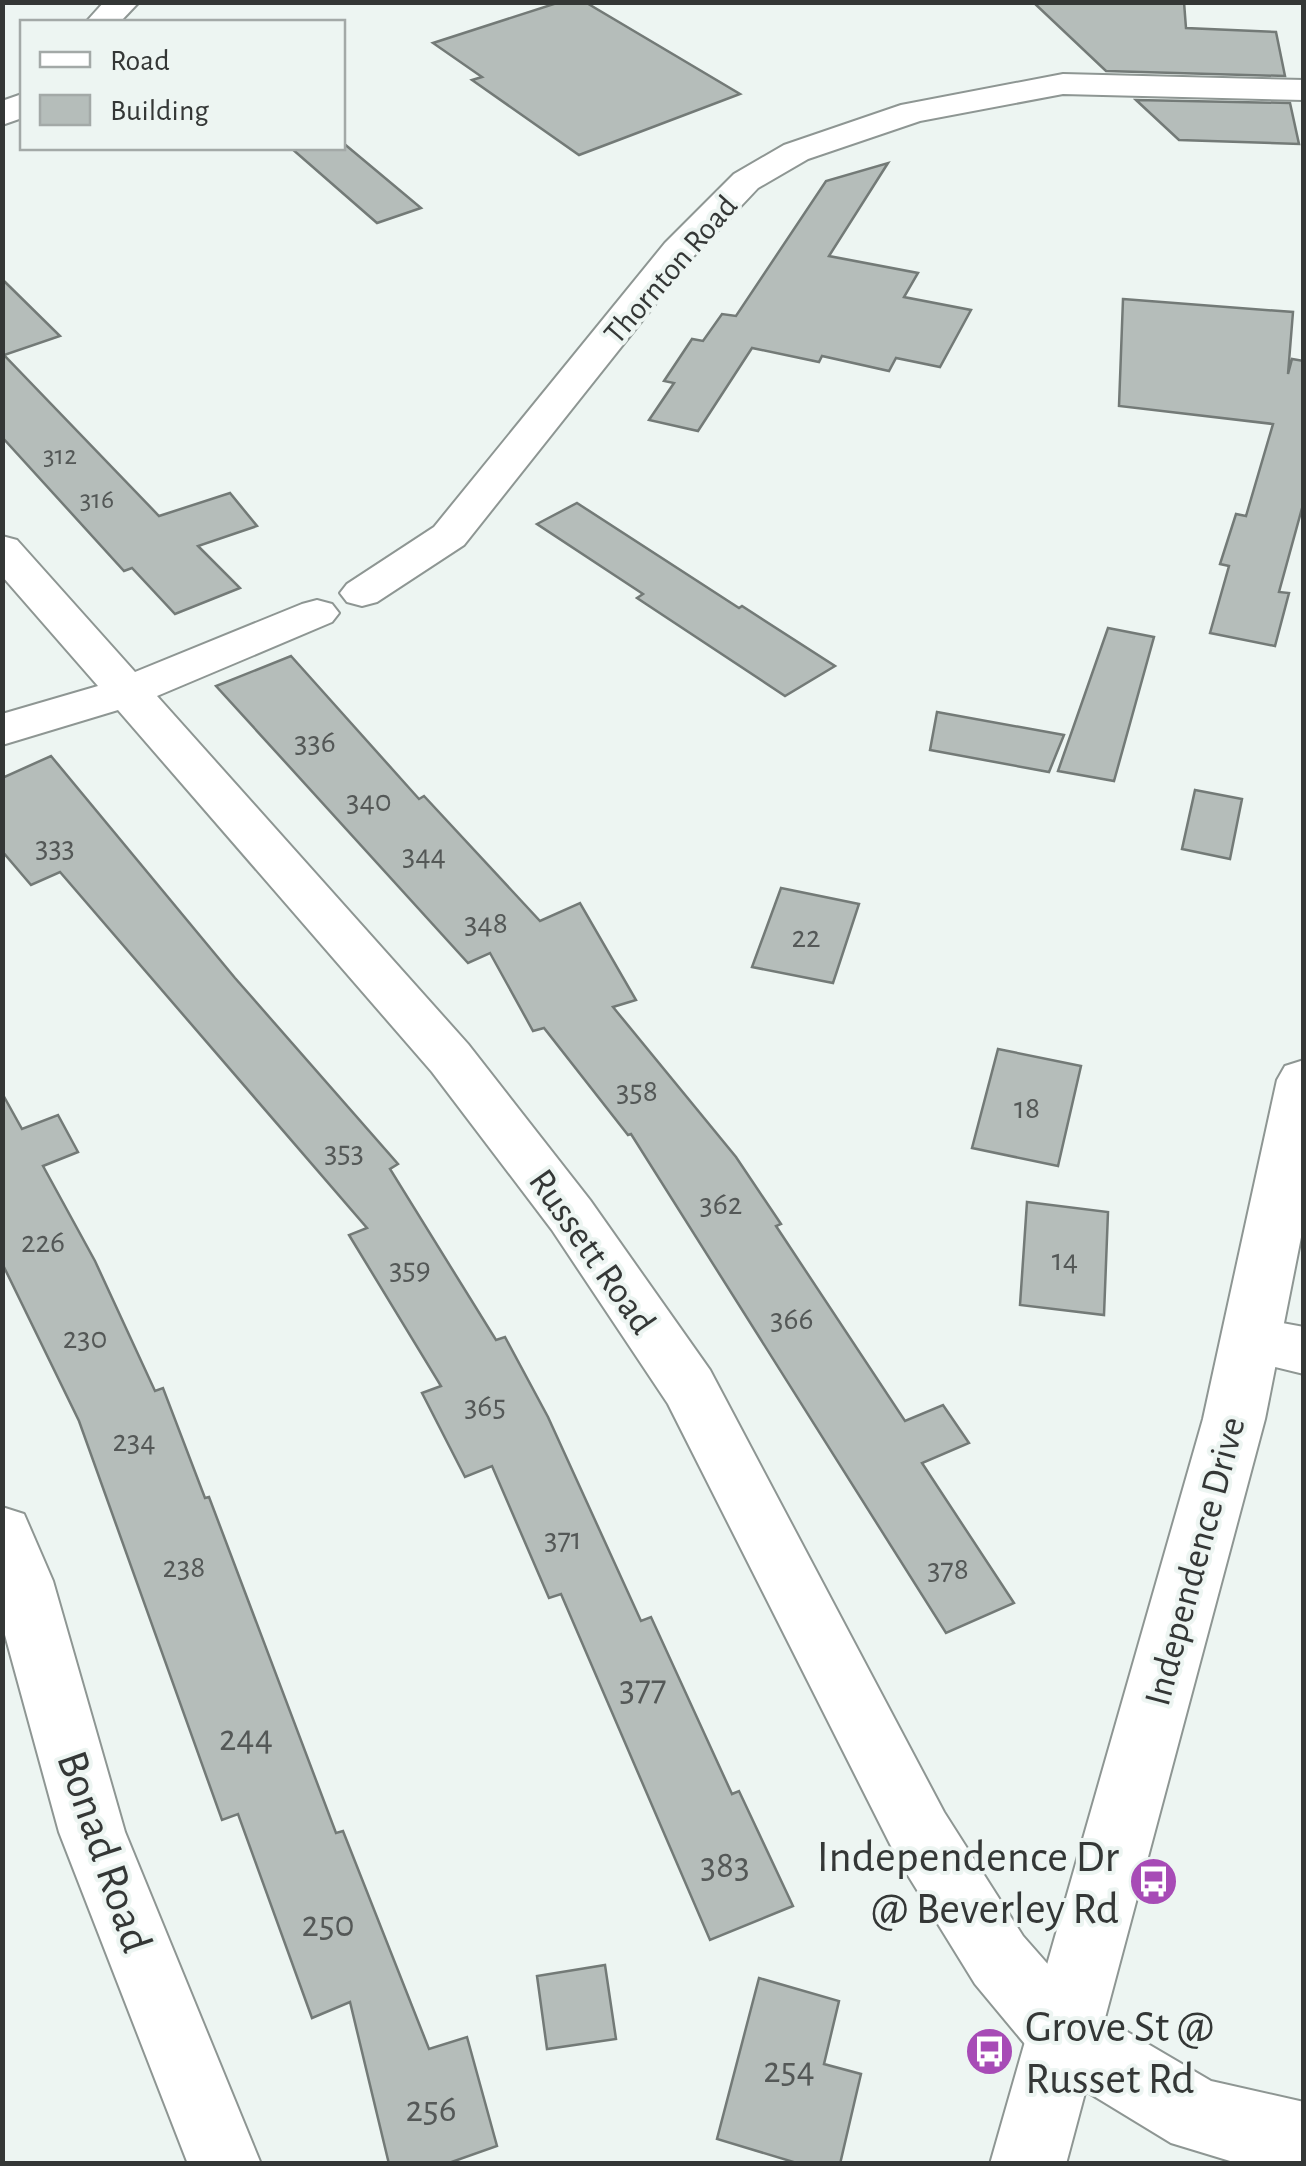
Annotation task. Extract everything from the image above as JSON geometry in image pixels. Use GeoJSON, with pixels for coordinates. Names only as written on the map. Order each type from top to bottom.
{"type":"FeatureCollection","features":[{"type":"Feature","properties":{"kind":"main road","name":"Independence Drive"},"geometry":{"type":"LineString","coordinates":[[1028,2164],[1234,1419],[1277,1346],[1304,1080]]}},
{"type":"Feature","properties":{"kind":"main road"},"geometry":{"type":"LineString","coordinates":[[1064,2036],[1198,2116],[1304,2140]]}},
{"type":"Feature","properties":{"kind":"street"},"geometry":{"type":"LineString","coordinates":[[104,20],[124,2]]}},
{"type":"Feature","properties":{"kind":"street","name":"Thornton Road"},"geometry":{"type":"LineString","coordinates":[[362,593],[449,536],[678,251],[746,181],[796,152],[914,112],[1063,84],[1304,90]]}},
{"type":"Feature","properties":{"kind":"street","name":"Russett Road"},"geometry":{"type":"LineString","coordinates":[[2,549],[450,1058],[571,1215],[689,1387],[920,1834],[998,1960],[1064,2036]]}},
{"type":"Feature","properties":{"kind":"street"},"geometry":{"type":"LineString","coordinates":[[2,730],[126,692],[317,613]]}},
{"type":"Feature","properties":{"kind":"street","name":"Bonad Road"},"geometry":{"type":"LineString","coordinates":[[2,1534],[22,1581],[92,1832],[224,2164]]}},
{"type":"Feature","properties":{"kind":"building"},"geometry":{"type":"Polygon","coordinates":[[[560,2],[585,2],[740,94],[579,155],[472,80],[482,77],[433,43],[560,2]]]}},
{"type":"Feature","properties":{"kind":"building"},"geometry":{"type":"Polygon","coordinates":[[[1033,2],[1184,2],[1186,28],[1276,32],[1285,76],[1106,71],[1033,2]]]}},
{"type":"Feature","properties":{"kind":"building"},"geometry":{"type":"Polygon","coordinates":[[[1136,100],[1290,103],[1299,144],[1179,140],[1136,100]]]}},
{"type":"Feature","properties":{"kind":"building"},"geometry":{"type":"Polygon","coordinates":[[[345,145],[421,208],[377,223],[293,150],[345,150],[345,145]]]}},
{"type":"Feature","properties":{"kind":"building"},"geometry":{"type":"Polygon","coordinates":[[[888,163],[829,256],[918,273],[904,297],[971,310],[940,367],[896,358],[889,371],[822,356],[819,362],[752,348],[698,431],[649,420],[674,383],[664,381],[692,339],[703,341],[722,314],[736,316],[826,181],[888,163]]]}},
{"type":"Feature","properties":{"kind":"building"},"geometry":{"type":"Polygon","coordinates":[[[2,279],[60,336],[4,355],[159,516],[230,493],[257,526],[198,546],[240,588],[175,614],[132,568],[124,571],[2,437],[2,279]]]}},
{"type":"Feature","properties":{"kind":"building"},"geometry":{"type":"Polygon","coordinates":[[[1123,299],[1293,312],[1288,374],[1292,359],[1304,361],[1304,501],[1279,592],[1289,593],[1275,646],[1210,633],[1229,566],[1220,564],[1236,514],[1246,516],[1273,424],[1119,406],[1123,299]]]}},
{"type":"Feature","properties":{"kind":"building"},"geometry":{"type":"Polygon","coordinates":[[[577,503],[835,666],[785,696],[637,598],[643,594],[537,524],[577,503]]]}},
{"type":"Feature","properties":{"kind":"building"},"geometry":{"type":"Polygon","coordinates":[[[1108,628],[1154,637],[1114,781],[1058,771],[1108,628]]]}},
{"type":"Feature","properties":{"kind":"building"},"geometry":{"type":"Polygon","coordinates":[[[291,656],[419,799],[424,796],[540,921],[580,903],[636,1000],[613,1007],[736,1157],[781,1224],[776,1226],[905,1421],[943,1405],[969,1443],[922,1463],[1014,1603],[946,1633],[631,1134],[544,1028],[533,1031],[490,953],[468,963],[216,686],[291,656]]]}},
{"type":"Feature","properties":{"kind":"building"},"geometry":{"type":"Polygon","coordinates":[[[937,712],[1064,735],[1049,772],[930,750],[937,712]]]}},
{"type":"Feature","properties":{"kind":"building"},"geometry":{"type":"Polygon","coordinates":[[[51,756],[235,978],[398,1164],[390,1169],[496,1340],[505,1337],[548,1417],[641,1621],[651,1617],[732,1794],[739,1791],[793,1906],[710,1940],[561,1594],[549,1598],[492,1466],[465,1477],[422,1393],[441,1386],[349,1235],[367,1228],[60,872],[31,885],[2,851],[2,778],[51,756]]]}},
{"type":"Feature","properties":{"kind":"building"},"geometry":{"type":"Polygon","coordinates":[[[1195,790],[1242,799],[1230,859],[1182,849],[1195,790]]]}},
{"type":"Feature","properties":{"kind":"building"},"geometry":{"type":"Polygon","coordinates":[[[781,888],[859,904],[833,983],[752,967],[781,888]]]}},
{"type":"Feature","properties":{"kind":"building"},"geometry":{"type":"Polygon","coordinates":[[[998,1049],[1081,1066],[1058,1166],[972,1148],[998,1049]]]}},
{"type":"Feature","properties":{"kind":"building"},"geometry":{"type":"Polygon","coordinates":[[[2,1093],[22,1129],[58,1115],[78,1152],[43,1166],[95,1261],[155,1391],[163,1388],[205,1498],[209,1497],[336,1833],[343,1831],[429,2049],[467,2037],[497,2146],[446,2164],[389,2164],[350,2002],[312,2018],[238,1814],[222,1820],[79,1421],[2,1263],[2,1093]]]}},
{"type":"Feature","properties":{"kind":"building"},"geometry":{"type":"Polygon","coordinates":[[[1027,1202],[1108,1212],[1104,1315],[1020,1305],[1027,1202]]]}},
{"type":"Feature","properties":{"kind":"building"},"geometry":{"type":"Polygon","coordinates":[[[605,1965],[616,2039],[547,2049],[537,1976],[605,1965]]]}},
{"type":"Feature","properties":{"kind":"building"},"geometry":{"type":"Polygon","coordinates":[[[759,1978],[839,2001],[824,2064],[861,2074],[840,2164],[800,2164],[717,2139],[759,1978]]]}},
{"type":"Feature","properties":{"kind":"place","name":"Independence Dr @ Beverley Rd"},"geometry":{"type":"Point","coordinates":[1154,1881]}},
{"type":"Feature","properties":{"kind":"place","name":"Grove St @ Russet Rd"},"geometry":{"type":"Point","coordinates":[990,2051]}}]}
